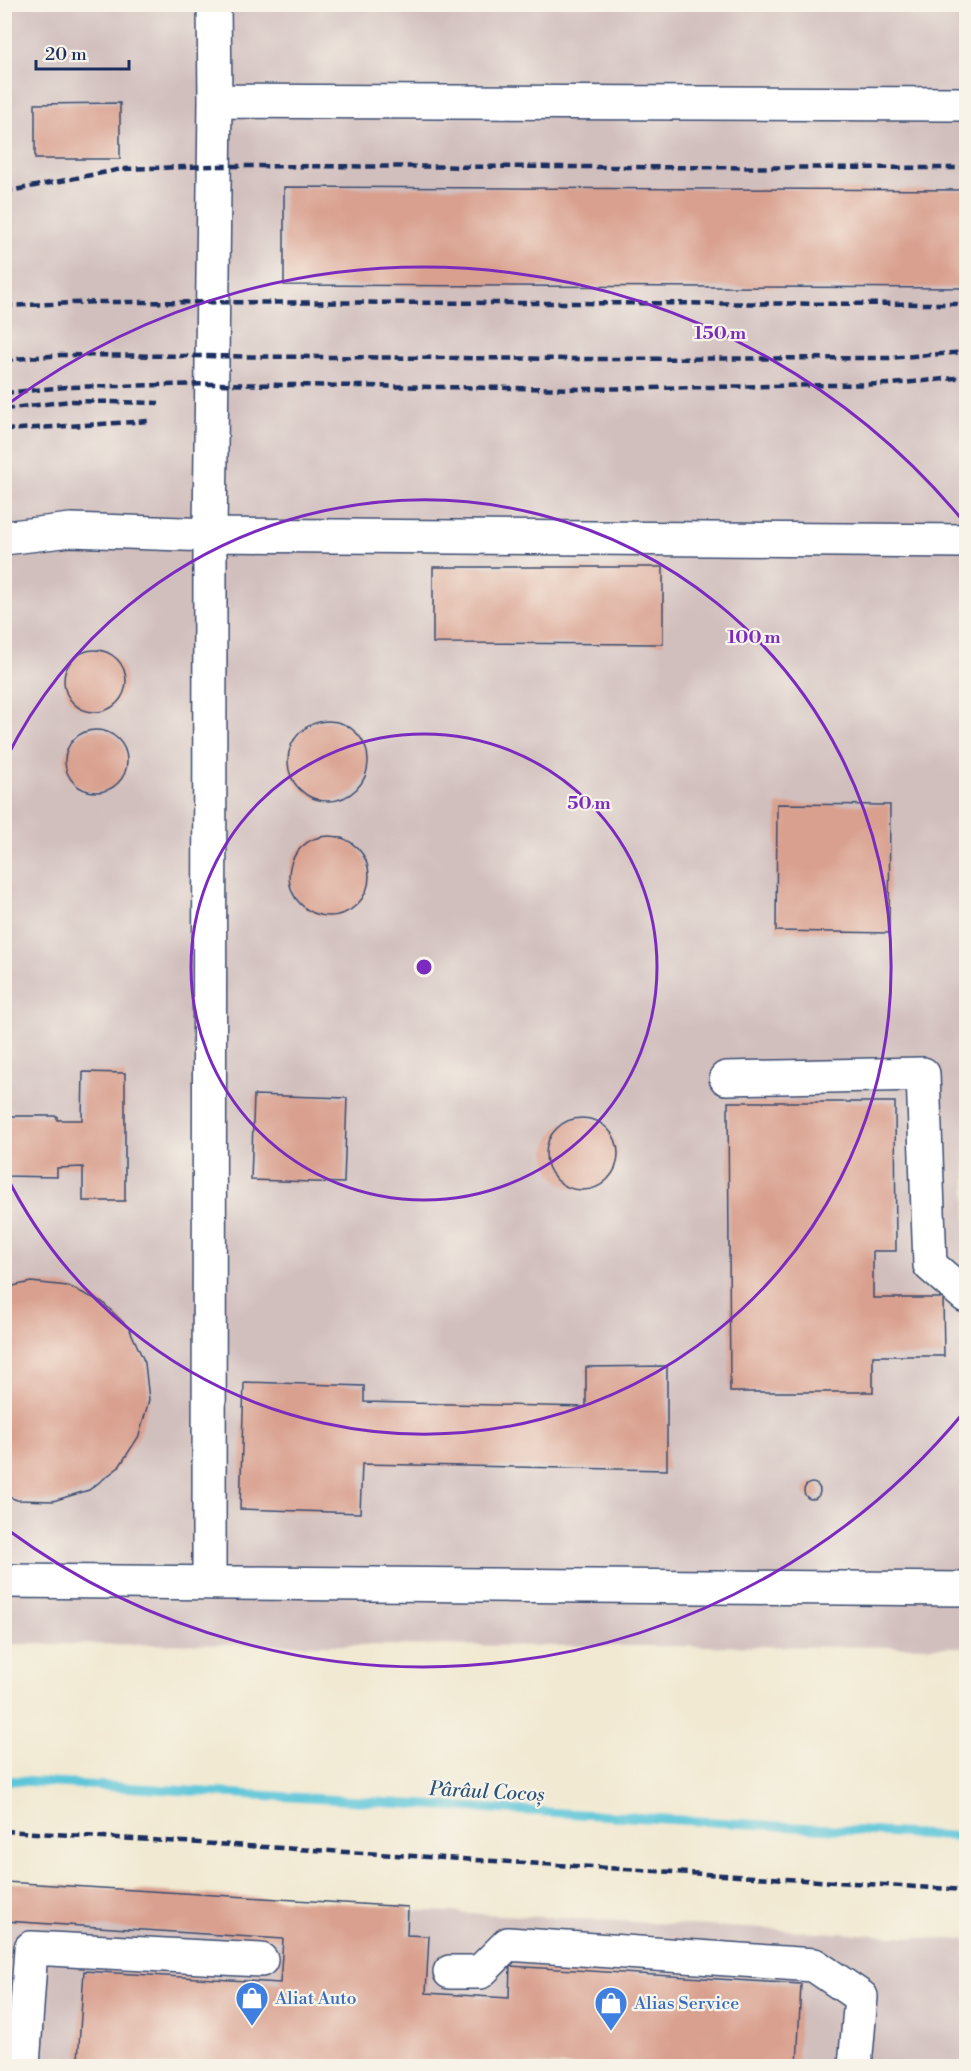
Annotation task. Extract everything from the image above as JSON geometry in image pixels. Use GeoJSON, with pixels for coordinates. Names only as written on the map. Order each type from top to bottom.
{"type":"FeatureCollection","features":[{"type":"Feature","properties":{"kind":"lane"},"geometry":{"type":"LineString","coordinates":[[209,1583],[210,535],[214,4]]}},
{"type":"Feature","properties":{"kind":"lane"},"geometry":{"type":"LineString","coordinates":[[215,101],[966,104]]}},
{"type":"Feature","properties":{"kind":"lane"},"geometry":{"type":"LineString","coordinates":[[4,538],[71,530],[210,535],[966,541]]}},
{"type":"Feature","properties":{"kind":"lane"},"geometry":{"type":"LineString","coordinates":[[726,1078],[923,1074],[930,1265],[966,1296]]}},
{"type":"Feature","properties":{"kind":"lane"},"geometry":{"type":"LineString","coordinates":[[4,1581],[966,1588]]}},
{"type":"Feature","properties":{"kind":"lane"},"geometry":{"type":"LineString","coordinates":[[450,1972],[480,1972],[508,1944],[814,1965],[861,1997],[855,2067]]}},
{"type":"Feature","properties":{"kind":"lane"},"geometry":{"type":"LineString","coordinates":[[23,2067],[31,1948],[261,1960]]}},
{"type":"Feature","properties":{"kind":"shaded area"},"geometry":{"type":"Polygon","coordinates":[[[5,5],[966,5],[966,1647],[5,1644],[5,5]]]}},
{"type":"Feature","properties":{"kind":"shaded area"},"geometry":{"type":"Polygon","coordinates":[[[4,1888],[966,1940],[966,2066],[5,2066],[4,1888]]]}},
{"type":"Feature","properties":{"kind":"building"},"geometry":{"type":"Polygon","coordinates":[[[120,103],[120,159],[35,159],[35,104],[120,103]]]}},
{"type":"Feature","properties":{"kind":"building"},"geometry":{"type":"Polygon","coordinates":[[[4,154],[10,167],[4,169],[4,154]]]}},
{"type":"Feature","properties":{"kind":"building"},"geometry":{"type":"Polygon","coordinates":[[[284,187],[966,190],[966,288],[284,285],[284,187]]]}},
{"type":"Feature","properties":{"kind":"building"},"geometry":{"type":"Polygon","coordinates":[[[433,567],[663,567],[663,644],[433,643],[433,567]]]}},
{"type":"Feature","properties":{"kind":"building"},"geometry":{"type":"Polygon","coordinates":[[[95,650],[107,652],[117,659],[124,669],[126,681],[124,693],[117,703],[107,710],[95,712],[83,710],[73,703],[66,693],[64,681],[66,669],[73,659],[83,652],[95,650]]]}},
{"type":"Feature","properties":{"kind":"building"},"geometry":{"type":"Polygon","coordinates":[[[320,721],[336,721],[357,732],[368,753],[368,769],[357,790],[336,801],[320,801],[306,795],[294,783],[288,769],[288,753],[294,739],[306,727],[320,721]]]}},
{"type":"Feature","properties":{"kind":"building"},"geometry":{"type":"Polygon","coordinates":[[[96,730],[108,732],[118,739],[125,749],[127,761],[125,773],[118,783],[108,790],[96,792],[84,790],[74,783],[67,773],[65,761],[67,749],[74,739],[84,732],[96,730]]]}},
{"type":"Feature","properties":{"kind":"building"},"geometry":{"type":"Polygon","coordinates":[[[777,804],[890,805],[889,933],[776,931],[777,804]]]}},
{"type":"Feature","properties":{"kind":"building"},"geometry":{"type":"Polygon","coordinates":[[[321,836],[337,836],[358,847],[369,868],[369,884],[358,905],[337,916],[321,916],[307,910],[295,898],[289,884],[289,868],[295,854],[307,842],[321,836]]]}},
{"type":"Feature","properties":{"kind":"building"},"geometry":{"type":"Polygon","coordinates":[[[83,1072],[125,1073],[125,1201],[83,1201],[83,1167],[57,1168],[57,1177],[4,1176],[4,1116],[57,1116],[57,1120],[82,1120],[83,1072]]]}},
{"type":"Feature","properties":{"kind":"building"},"geometry":{"type":"Polygon","coordinates":[[[254,1095],[347,1098],[344,1183],[251,1180],[254,1095]]]}},
{"type":"Feature","properties":{"kind":"building"},"geometry":{"type":"Polygon","coordinates":[[[728,1102],[895,1102],[896,1251],[873,1251],[873,1298],[943,1298],[944,1356],[873,1356],[873,1392],[730,1392],[728,1102]]]}},
{"type":"Feature","properties":{"kind":"building"},"geometry":{"type":"Polygon","coordinates":[[[589,1118],[608,1128],[616,1140],[618,1154],[616,1168],[608,1180],[596,1188],[575,1190],[556,1180],[548,1168],[546,1147],[556,1128],[568,1120],[589,1118]]]}},
{"type":"Feature","properties":{"kind":"building"},"geometry":{"type":"Polygon","coordinates":[[[31,1282],[68,1286],[102,1302],[129,1328],[145,1363],[149,1400],[139,1436],[119,1467],[89,1490],[53,1501],[17,1500],[4,1495],[4,1288],[31,1282]]]}},
{"type":"Feature","properties":{"kind":"building"},"geometry":{"type":"Polygon","coordinates":[[[667,1366],[667,1470],[362,1464],[360,1513],[240,1509],[244,1382],[364,1386],[364,1402],[586,1407],[586,1367],[667,1366]]]}},
{"type":"Feature","properties":{"kind":"building"},"geometry":{"type":"Polygon","coordinates":[[[812,1483],[818,1485],[820,1491],[818,1497],[812,1499],[806,1497],[804,1491],[806,1485],[812,1483]]]}},
{"type":"Feature","properties":{"kind":"building"},"geometry":{"type":"Polygon","coordinates":[[[5,1882],[408,1907],[407,1935],[429,1936],[426,1993],[509,1998],[510,1966],[801,1984],[797,2066],[180,2066],[78,2060],[84,1971],[280,1983],[283,1939],[5,1921],[5,1882]]]}},
{"type":"Feature","properties":{"kind":"building"},"geometry":{"type":"Polygon","coordinates":[[[4,1992],[10,1992],[6,2053],[4,2053],[4,1992]]]}},
{"type":"Feature","properties":{"kind":"waterway","name":"Pârâul Cocoș"},"geometry":{"type":"LineString","coordinates":[[4,1780],[966,1837]]}},
{"type":"Feature","properties":{"kind":"railway"},"geometry":{"type":"LineString","coordinates":[[4,192],[122,169],[215,166],[966,168]]}},
{"type":"Feature","properties":{"kind":"railway"},"geometry":{"type":"LineString","coordinates":[[4,306],[97,302],[966,304]]}},
{"type":"Feature","properties":{"kind":"railway"},"geometry":{"type":"LineString","coordinates":[[4,360],[61,355],[582,359],[889,358],[966,352]]}},
{"type":"Feature","properties":{"kind":"railway"},"geometry":{"type":"LineString","coordinates":[[4,393],[66,387],[212,384],[588,389],[891,384],[966,377]]}},
{"type":"Feature","properties":{"kind":"railway"},"geometry":{"type":"LineString","coordinates":[[4,409],[70,401],[159,403]]}},
{"type":"Feature","properties":{"kind":"railway"},"geometry":{"type":"LineString","coordinates":[[4,430],[149,421]]}},
{"type":"Feature","properties":{"kind":"railway"},"geometry":{"type":"LineString","coordinates":[[4,1831],[966,1890]]}},
{"type":"Feature","properties":{"kind":"place","name":"Aliat Auto"},"geometry":{"type":"Point","coordinates":[252,2027]}},
{"type":"Feature","properties":{"kind":"place","name":"Alias Service"},"geometry":{"type":"Point","coordinates":[611,2032]}}]}
